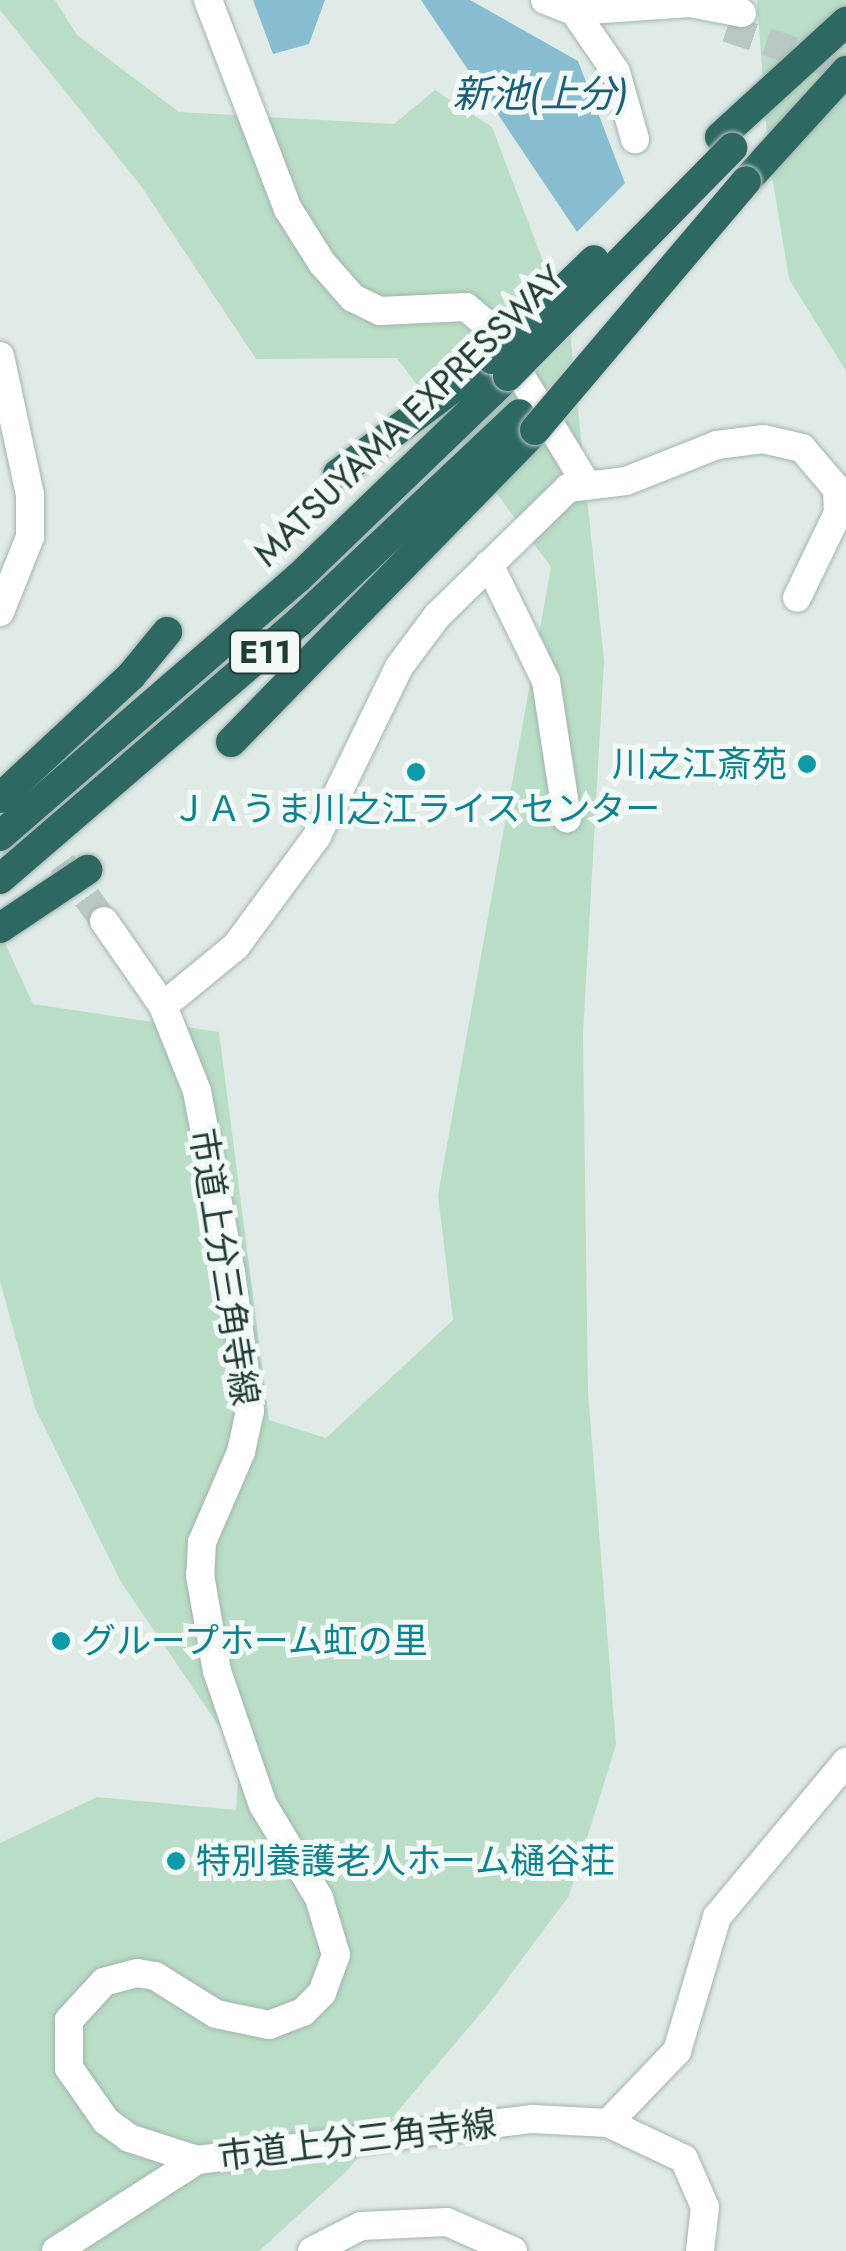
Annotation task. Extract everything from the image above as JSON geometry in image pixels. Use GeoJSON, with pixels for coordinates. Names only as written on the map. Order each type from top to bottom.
{"type":"FeatureCollection","features":[{"type":"Feature","properties":{"kind":"highway"},"geometry":{"type":"LineString","coordinates":[[338,474],[500,368],[846,23]]}},
{"type":"Feature","properties":{"kind":"highway"},"geometry":{"type":"LineString","coordinates":[[231,742],[846,72]]}},
{"type":"Feature","properties":{"kind":"highway","name":"MATSUYAMA EXPRESSWAY"},"geometry":{"type":"LineString","coordinates":[[0,836],[298,578],[500,368]]}},
{"type":"Feature","properties":{"kind":"highway","name":"MATSUYAMA EXPRESSWAY"},"geometry":{"type":"LineString","coordinates":[[0,879],[528,422]]}},
{"type":"Feature","properties":{"kind":"highway"},"geometry":{"type":"LineString","coordinates":[[0,798],[131,676],[168,632]]}},
{"type":"Feature","properties":{"kind":"highway"},"geometry":{"type":"LineString","coordinates":[[0,928],[87,870]]}},
{"type":"Feature","properties":{"kind":"street"},"geometry":{"type":"LineString","coordinates":[[208,0],[288,208],[322,263],[353,298],[380,311],[466,306],[493,330],[588,484]]}},
{"type":"Feature","properties":{"kind":"street"},"geometry":{"type":"LineString","coordinates":[[545,0],[574,12],[690,3],[735,20]]}},
{"type":"Feature","properties":{"kind":"street"},"geometry":{"type":"LineString","coordinates":[[574,12],[616,72],[635,139]]}},
{"type":"Feature","properties":{"kind":"street"},"geometry":{"type":"LineString","coordinates":[[0,356],[30,495],[30,537],[0,612]]}},
{"type":"Feature","properties":{"kind":"street"},"geometry":{"type":"LineString","coordinates":[[163,1006],[236,946],[268,905],[317,836],[399,668],[543,506],[588,484],[626,481],[717,445],[763,439],[802,448],[837,490],[838,513],[797,598]]}},
{"type":"Feature","properties":{"kind":"street"},"geometry":{"type":"LineString","coordinates":[[489,564],[546,681],[567,818]]}},
{"type":"Feature","properties":{"kind":"street","name":"市道上分三角寺線"},"geometry":{"type":"LineString","coordinates":[[104,921],[163,1006],[197,1092],[250,1411],[241,1452],[202,1542],[200,1575],[233,1732],[263,1804],[319,1898],[336,1955],[322,1993],[286,2022],[233,2020],[174,1984],[137,1973],[104,1982],[78,2004],[65,2052],[87,2097],[128,2138],[197,2160],[533,2119],[608,2123],[684,2159],[705,2206],[700,2251]]}},
{"type":"Feature","properties":{"kind":"street"},"geometry":{"type":"LineString","coordinates":[[608,2123],[677,2050],[717,1918],[846,1762]]}},
{"type":"Feature","properties":{"kind":"street"},"geometry":{"type":"LineString","coordinates":[[56,2251],[197,2160]]}},
{"type":"Feature","properties":{"kind":"street"},"geometry":{"type":"LineString","coordinates":[[312,2251],[361,2226],[447,2222],[512,2251]]}},
{"type":"Feature","properties":{"kind":"green space"},"geometry":{"type":"Polygon","coordinates":[[[0,0],[55,0],[77,35],[179,112],[394,124],[435,90],[492,127],[570,332],[604,661],[583,1034],[588,1392],[616,1745],[569,1896],[487,2006],[346,2172],[259,2251],[0,2251],[0,1843],[97,1797],[236,1810],[240,1757],[121,1582],[35,1408],[0,1281],[0,932],[33,1004],[219,1032],[269,1420],[326,1438],[453,1320],[438,1195],[551,567],[397,358],[256,359],[141,186],[0,10],[0,0]]]}},
{"type":"Feature","properties":{"kind":"green space"},"geometry":{"type":"Polygon","coordinates":[[[757,0],[846,0],[846,371],[789,279],[768,152],[757,0]]]}},
{"type":"Feature","properties":{"kind":"water"},"geometry":{"type":"Polygon","coordinates":[[[253,0],[325,0],[309,44],[273,54],[253,0]]]}},
{"type":"Feature","properties":{"kind":"water","name":"新池(上分)"},"geometry":{"type":"Polygon","coordinates":[[[421,0],[470,0],[578,61],[625,183],[577,232],[421,0]]]}},
{"type":"Feature","properties":{"kind":"tunnel"},"geometry":{"type":"LineString","coordinates":[[727,28],[846,69]]}},
{"type":"Feature","properties":{"kind":"tunnel"},"geometry":{"type":"LineString","coordinates":[[13,795],[104,921]]}},
{"type":"Feature","properties":{"kind":"place","name":"川之江斎苑"},"geometry":{"type":"Point","coordinates":[807,764]}},
{"type":"Feature","properties":{"kind":"place","name":"ＪＡうま川之江ライスセンター"},"geometry":{"type":"Point","coordinates":[416,772]}},
{"type":"Feature","properties":{"kind":"place","name":"グループホーム虹の里"},"geometry":{"type":"Point","coordinates":[61,1641]}},
{"type":"Feature","properties":{"kind":"place","name":"特別養護老人ホーム樋谷荘"},"geometry":{"type":"Point","coordinates":[176,1861]}}]}
